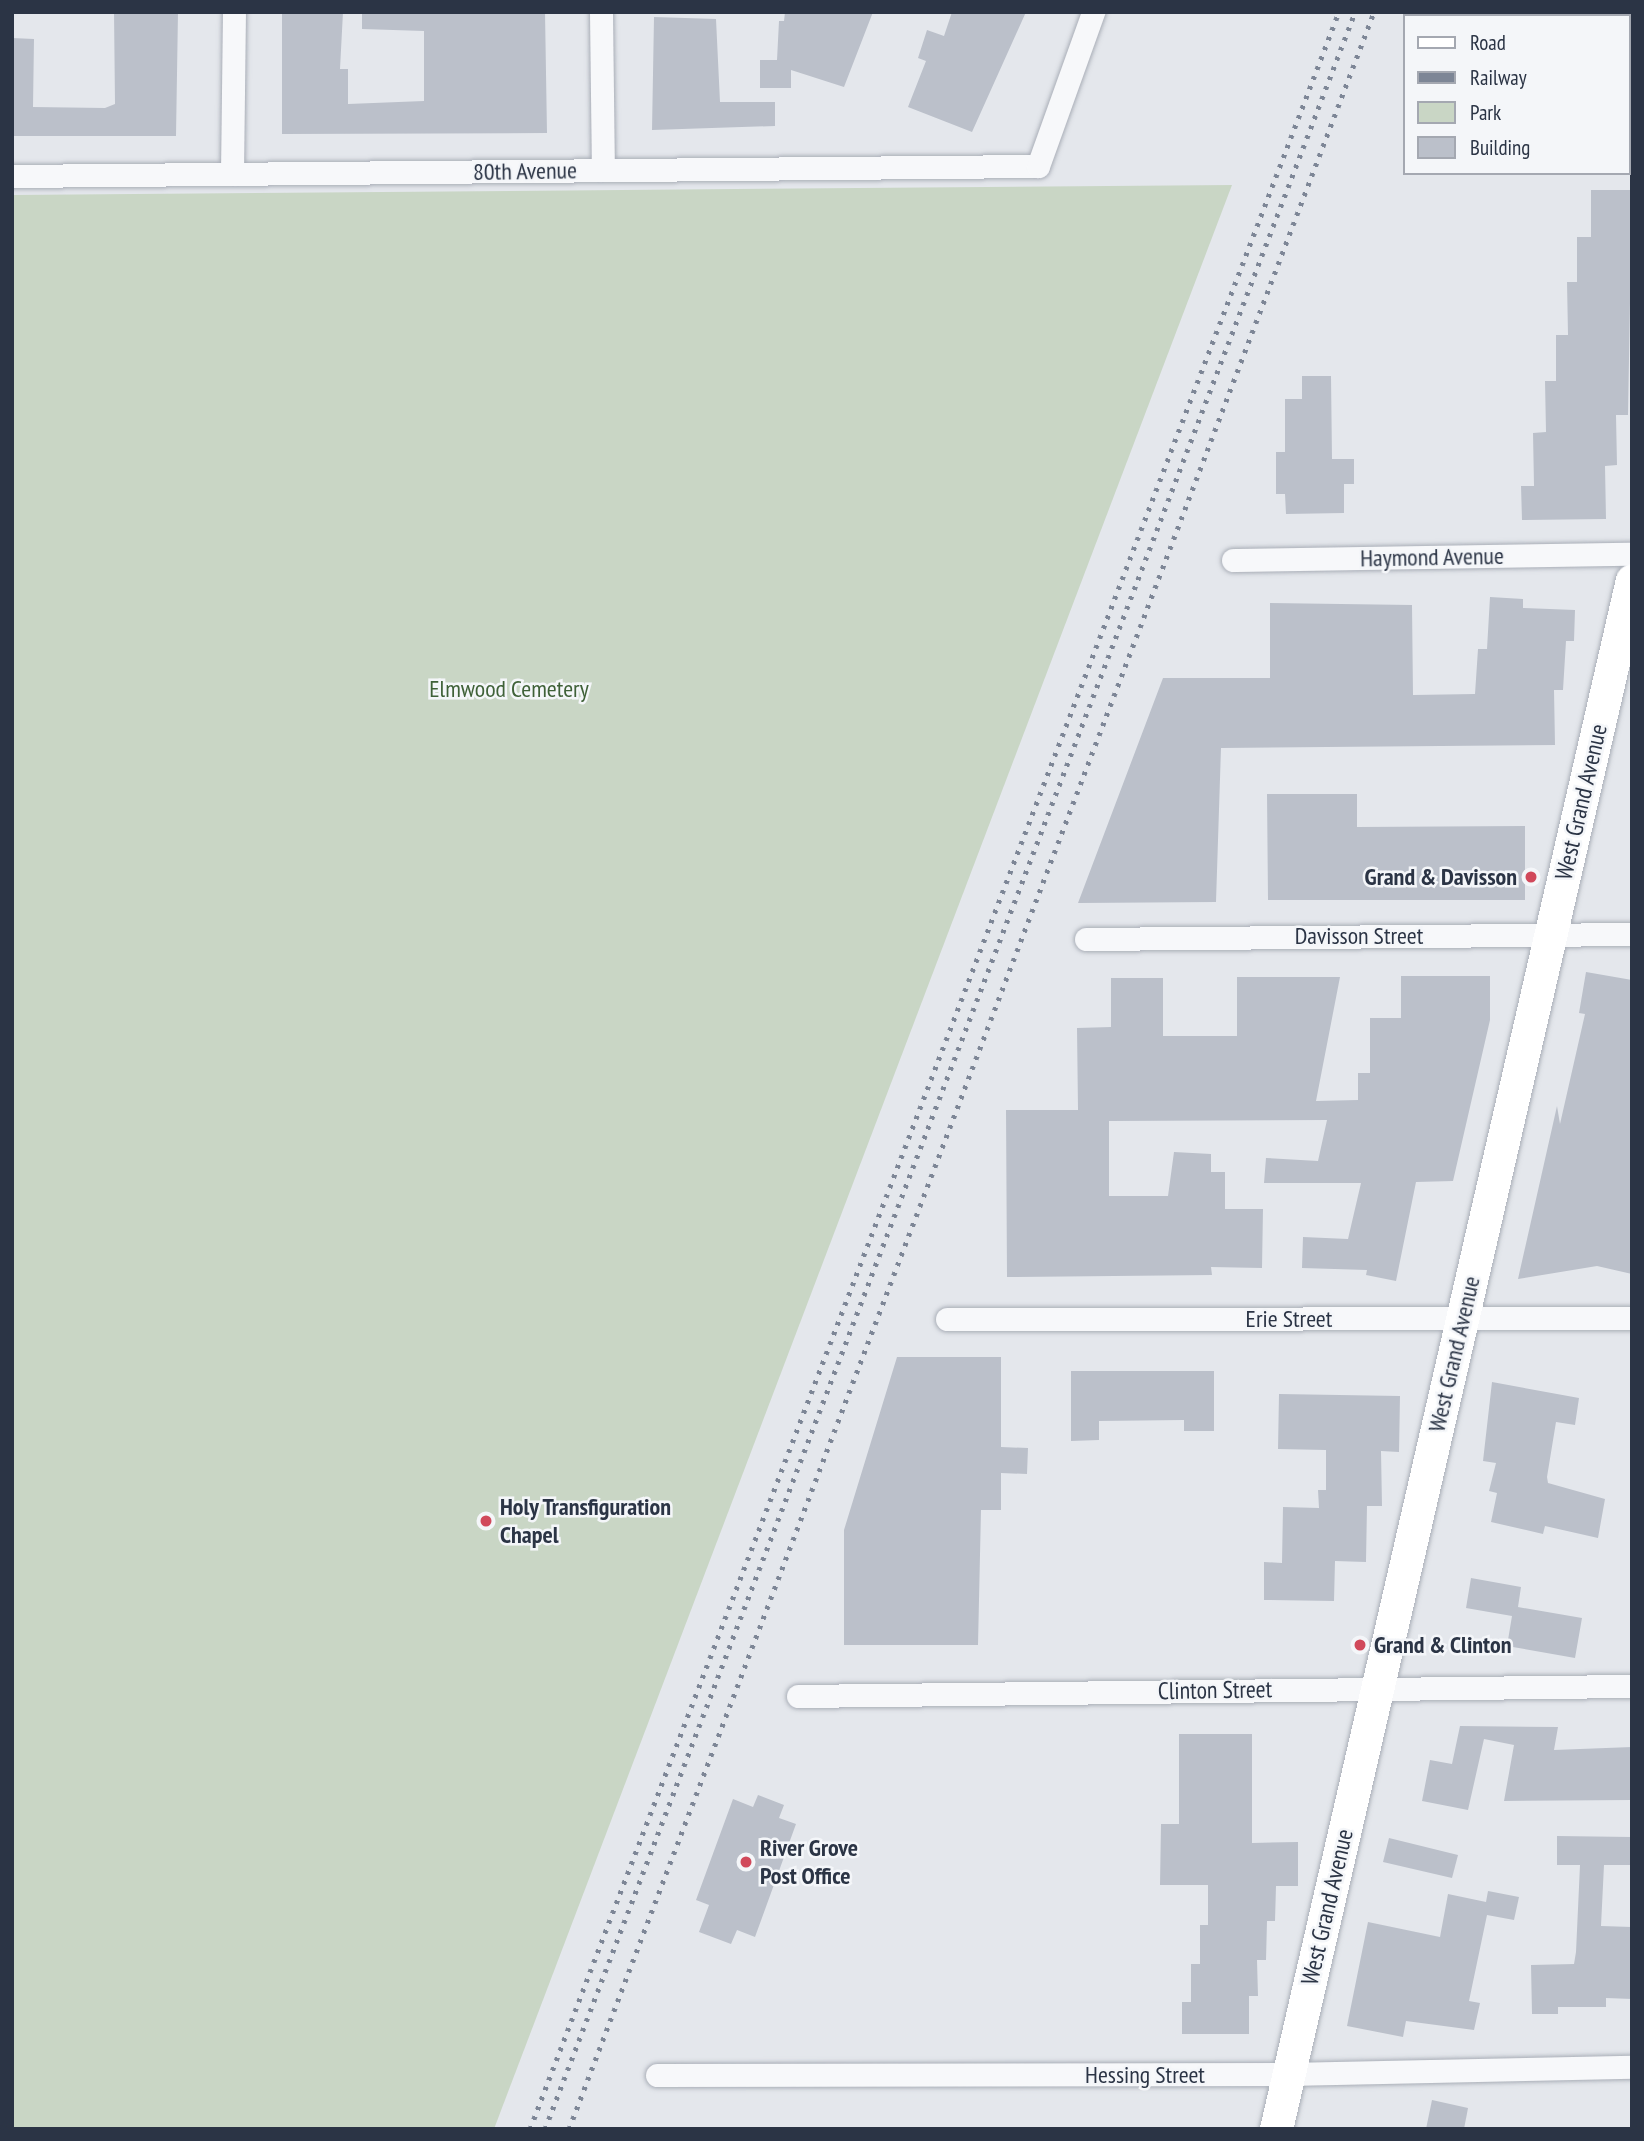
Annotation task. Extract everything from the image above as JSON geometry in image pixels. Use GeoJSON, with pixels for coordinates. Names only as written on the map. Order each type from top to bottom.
{"type":"FeatureCollection","features":[{"type":"Feature","properties":{"kind":"main road","name":"West Grand Avenue"},"geometry":{"type":"LineString","coordinates":[[1276,2129],[1632,580]]}},
{"type":"Feature","properties":{"kind":"street"},"geometry":{"type":"LineString","coordinates":[[232,174],[234,12]]}},
{"type":"Feature","properties":{"kind":"street"},"geometry":{"type":"LineString","coordinates":[[601,12],[603,170]]}},
{"type":"Feature","properties":{"kind":"street","name":"80th Avenue"},"geometry":{"type":"LineString","coordinates":[[12,176],[1038,166],[1093,12]]}},
{"type":"Feature","properties":{"kind":"street","name":"Haymond Avenue"},"geometry":{"type":"LineString","coordinates":[[1233,560],[1632,554]]}},
{"type":"Feature","properties":{"kind":"street","name":"Davisson Street"},"geometry":{"type":"LineString","coordinates":[[1086,939],[1632,934]]}},
{"type":"Feature","properties":{"kind":"street","name":"Erie Street"},"geometry":{"type":"LineString","coordinates":[[947,1319],[1632,1318]]}},
{"type":"Feature","properties":{"kind":"street","name":"Clinton Street"},"geometry":{"type":"LineString","coordinates":[[798,1696],[1632,1686]]}},
{"type":"Feature","properties":{"kind":"street","name":"Hessing Street"},"geometry":{"type":"LineString","coordinates":[[657,2075],[1289,2074],[1632,2067]]}},
{"type":"Feature","properties":{"kind":"green space","name":"Elmwood Cemetery"},"geometry":{"type":"Polygon","coordinates":[[[1232,185],[494,2129],[12,2129],[12,195],[1232,185]]]}},
{"type":"Feature","properties":{"kind":"building"},"geometry":{"type":"Polygon","coordinates":[[[114,12],[178,12],[176,136],[12,136],[12,38],[34,39],[33,107],[105,108],[115,104],[114,12]]]}},
{"type":"Feature","properties":{"kind":"building"},"geometry":{"type":"Polygon","coordinates":[[[282,12],[343,12],[340,69],[348,69],[348,104],[424,101],[424,31],[362,29],[362,12],[545,12],[547,133],[282,134],[282,12]]]}},
{"type":"Feature","properties":{"kind":"building"},"geometry":{"type":"Polygon","coordinates":[[[785,12],[873,12],[844,87],[791,70],[791,88],[760,88],[760,60],[777,60],[779,21],[784,21],[785,12]]]}},
{"type":"Feature","properties":{"kind":"building"},"geometry":{"type":"Polygon","coordinates":[[[952,12],[1026,12],[972,132],[908,107],[926,61],[918,58],[927,30],[944,36],[952,12]]]}},
{"type":"Feature","properties":{"kind":"building"},"geometry":{"type":"Polygon","coordinates":[[[654,17],[716,19],[720,102],[775,102],[775,126],[652,130],[654,17]]]}},
{"type":"Feature","properties":{"kind":"building"},"geometry":{"type":"Polygon","coordinates":[[[1591,190],[1632,190],[1628,415],[1616,415],[1617,465],[1605,466],[1606,519],[1522,520],[1521,486],[1534,486],[1533,433],[1546,432],[1545,381],[1556,381],[1556,335],[1568,335],[1567,282],[1577,282],[1577,237],[1591,237],[1591,190]]]}},
{"type":"Feature","properties":{"kind":"building"},"geometry":{"type":"Polygon","coordinates":[[[1302,376],[1331,376],[1332,459],[1354,459],[1354,484],[1344,484],[1344,513],[1286,514],[1285,494],[1276,494],[1276,452],[1285,452],[1285,399],[1302,399],[1302,376]]]}},
{"type":"Feature","properties":{"kind":"building"},"geometry":{"type":"Polygon","coordinates":[[[1490,597],[1523,599],[1523,608],[1575,610],[1574,641],[1566,641],[1563,690],[1554,690],[1555,745],[1221,748],[1216,902],[1078,903],[1163,678],[1270,678],[1270,603],[1412,605],[1413,695],[1475,694],[1478,649],[1487,649],[1490,597]]]}},
{"type":"Feature","properties":{"kind":"building"},"geometry":{"type":"Polygon","coordinates":[[[1267,794],[1357,794],[1357,827],[1525,826],[1525,900],[1268,900],[1267,794]]]}},
{"type":"Feature","properties":{"kind":"building"},"geometry":{"type":"Polygon","coordinates":[[[1586,972],[1632,980],[1632,1274],[1597,1266],[1518,1279],[1557,1106],[1560,1124],[1585,1014],[1579,1013],[1586,972]]]}},
{"type":"Feature","properties":{"kind":"building"},"geometry":{"type":"Polygon","coordinates":[[[1401,976],[1490,976],[1490,1020],[1453,1181],[1416,1182],[1396,1281],[1366,1275],[1367,1270],[1302,1268],[1303,1237],[1348,1239],[1361,1183],[1264,1183],[1266,1158],[1318,1161],[1327,1120],[1109,1121],[1109,1196],[1168,1196],[1174,1152],[1211,1154],[1211,1172],[1225,1172],[1225,1209],[1263,1209],[1262,1268],[1211,1267],[1212,1275],[1007,1277],[1006,1110],[1078,1110],[1077,1028],[1111,1027],[1111,978],[1163,978],[1163,1036],[1237,1036],[1237,977],[1340,977],[1316,1101],[1358,1100],[1358,1073],[1370,1073],[1370,1018],[1401,1018],[1401,976]]]}},
{"type":"Feature","properties":{"kind":"building"},"geometry":{"type":"Polygon","coordinates":[[[897,1357],[1001,1357],[1001,1447],[1028,1448],[1027,1474],[1001,1473],[1001,1510],[981,1510],[978,1645],[844,1645],[844,1530],[897,1357]]]}},
{"type":"Feature","properties":{"kind":"building"},"geometry":{"type":"Polygon","coordinates":[[[1071,1371],[1214,1371],[1214,1431],[1184,1431],[1184,1420],[1099,1421],[1099,1440],[1071,1441],[1071,1371]]]}},
{"type":"Feature","properties":{"kind":"building"},"geometry":{"type":"Polygon","coordinates":[[[1492,1382],[1579,1398],[1575,1425],[1556,1422],[1547,1477],[1548,1483],[1605,1499],[1598,1538],[1545,1526],[1543,1534],[1491,1522],[1497,1493],[1489,1491],[1496,1463],[1483,1461],[1492,1382]]]}},
{"type":"Feature","properties":{"kind":"building"},"geometry":{"type":"Polygon","coordinates":[[[1279,1394],[1400,1396],[1399,1452],[1381,1451],[1382,1506],[1367,1506],[1366,1562],[1335,1561],[1334,1601],[1264,1600],[1264,1562],[1282,1563],[1283,1507],[1319,1508],[1318,1490],[1326,1490],[1326,1450],[1278,1449],[1279,1394]]]}},
{"type":"Feature","properties":{"kind":"building"},"geometry":{"type":"Polygon","coordinates":[[[1471,1578],[1521,1587],[1518,1607],[1582,1618],[1575,1658],[1507,1646],[1512,1616],[1466,1608],[1471,1578]]]}},
{"type":"Feature","properties":{"kind":"building"},"geometry":{"type":"Polygon","coordinates":[[[1460,1726],[1558,1727],[1554,1750],[1632,1747],[1632,1800],[1504,1801],[1514,1745],[1484,1739],[1468,1810],[1422,1801],[1430,1760],[1452,1764],[1460,1726]]]}},
{"type":"Feature","properties":{"kind":"building"},"geometry":{"type":"Polygon","coordinates":[[[1179,1734],[1252,1734],[1252,1843],[1298,1842],[1298,1886],[1276,1886],[1275,1921],[1267,1921],[1266,1960],[1257,1960],[1258,1996],[1249,1996],[1249,2034],[1182,2034],[1182,2002],[1191,2002],[1191,1964],[1200,1964],[1200,1925],[1208,1925],[1208,1885],[1160,1885],[1161,1824],[1179,1824],[1179,1734]]]}},
{"type":"Feature","properties":{"kind":"building","name":"River Grove Post Office"},"geometry":{"type":"Polygon","coordinates":[[[758,1795],[784,1805],[779,1818],[796,1824],[755,1937],[737,1930],[731,1944],[699,1932],[709,1905],[696,1900],[733,1799],[753,1807],[758,1795]]]}},
{"type":"Feature","properties":{"kind":"building"},"geometry":{"type":"Polygon","coordinates":[[[1557,1836],[1632,1837],[1632,1865],[1604,1865],[1601,1926],[1632,1927],[1632,1999],[1606,1998],[1606,2007],[1558,2007],[1558,2014],[1532,2014],[1531,1965],[1574,1964],[1576,1952],[1580,1865],[1557,1865],[1557,1836]]]}},
{"type":"Feature","properties":{"kind":"building"},"geometry":{"type":"Polygon","coordinates":[[[1389,1838],[1458,1855],[1452,1878],[1383,1862],[1389,1838]]]}},
{"type":"Feature","properties":{"kind":"building"},"geometry":{"type":"Polygon","coordinates":[[[1488,1891],[1519,1897],[1514,1920],[1487,1915],[1469,2001],[1480,2003],[1474,2030],[1406,2021],[1403,2037],[1347,2026],[1368,1922],[1440,1937],[1448,1894],[1486,1902],[1488,1891]]]}},
{"type":"Feature","properties":{"kind":"building"},"geometry":{"type":"Polygon","coordinates":[[[1432,2100],[1468,2108],[1464,2129],[1426,2129],[1432,2100]]]}},
{"type":"Feature","properties":{"kind":"railway"},"geometry":{"type":"LineString","coordinates":[[530,2129],[1339,12]]}},
{"type":"Feature","properties":{"kind":"railway"},"geometry":{"type":"LineString","coordinates":[[545,2129],[1355,12]]}},
{"type":"Feature","properties":{"kind":"railway"},"geometry":{"type":"LineString","coordinates":[[569,2129],[1374,12]]}},
{"type":"Feature","properties":{"kind":"place","name":"Grand & Davisson"},"geometry":{"type":"Point","coordinates":[1531,877]}},
{"type":"Feature","properties":{"kind":"place","name":"Holy Transfiguration Chapel"},"geometry":{"type":"Point","coordinates":[486,1521]}},
{"type":"Feature","properties":{"kind":"place","name":"Grand & Clinton"},"geometry":{"type":"Point","coordinates":[1360,1645]}},
{"type":"Feature","properties":{"kind":"place","name":"River Grove Post Office"},"geometry":{"type":"Point","coordinates":[746,1862]}}]}
